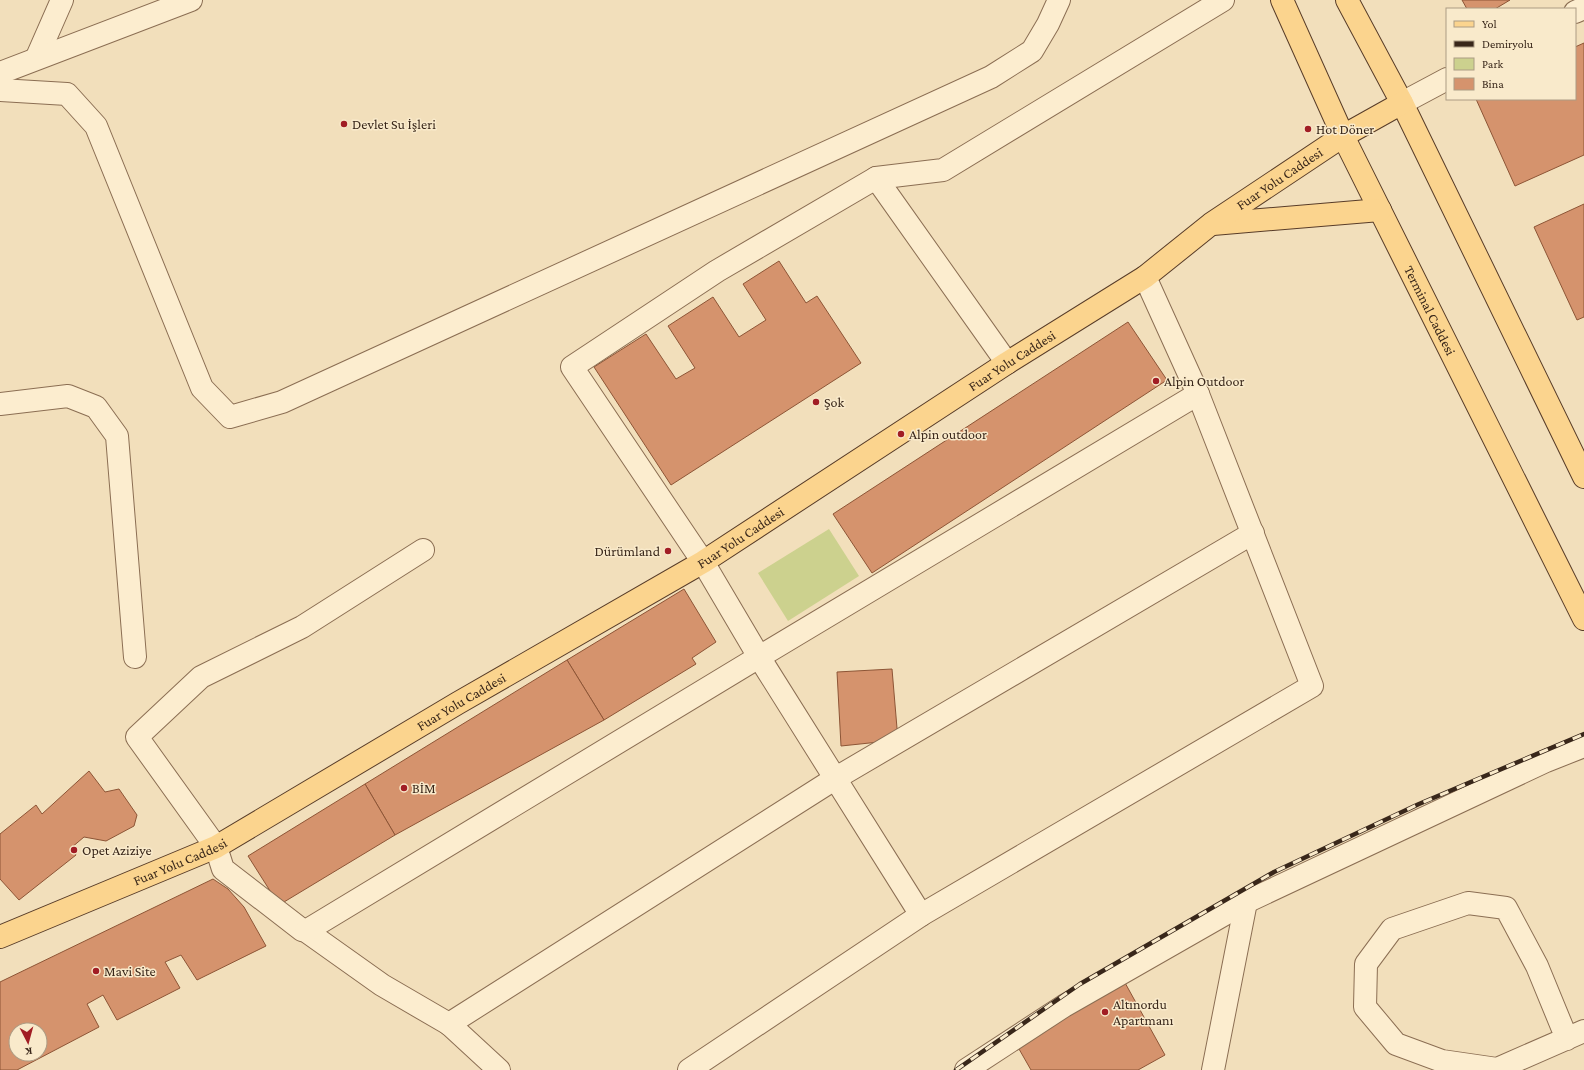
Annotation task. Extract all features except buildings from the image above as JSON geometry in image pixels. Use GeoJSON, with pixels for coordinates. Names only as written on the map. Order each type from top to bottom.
{"type":"FeatureCollection","features":[{"type":"Feature","properties":{"kind":"main road","name":"Terminal Caddesi"},"geometry":{"type":"LineString","coordinates":[[1282,0],[1343,136],[1584,619]]}},
{"type":"Feature","properties":{"kind":"main road"},"geometry":{"type":"LineString","coordinates":[[1347,0],[1402,103],[1584,477]]}},
{"type":"Feature","properties":{"kind":"main road","name":"Fuar Yolu Caddesi"},"geometry":{"type":"LineString","coordinates":[[0,937],[216,847],[458,703],[703,562],[1007,363],[1145,277],[1211,224],[1343,136],[1402,103]]}},
{"type":"Feature","properties":{"kind":"main road"},"geometry":{"type":"LineString","coordinates":[[1211,224],[1380,210]]}},
{"type":"Feature","properties":{"kind":"street"},"geometry":{"type":"LineString","coordinates":[[37,58],[62,0]]}},
{"type":"Feature","properties":{"kind":"street"},"geometry":{"type":"LineString","coordinates":[[0,90],[67,94],[96,126],[202,388],[230,417],[282,402],[991,78],[1032,51],[1048,24],[1059,0]]}},
{"type":"Feature","properties":{"kind":"street"},"geometry":{"type":"LineString","coordinates":[[921,914],[759,657],[703,562],[572,367],[717,271],[876,178],[943,170],[1223,0]]}},
{"type":"Feature","properties":{"kind":"street"},"geometry":{"type":"LineString","coordinates":[[0,73],[184,1]]}},
{"type":"Feature","properties":{"kind":"street","name":"Fuar Yolu Caddesi"},"geometry":{"type":"LineString","coordinates":[[1402,103],[1446,80]]}},
{"type":"Feature","properties":{"kind":"street"},"geometry":{"type":"LineString","coordinates":[[876,178],[1007,363]]}},
{"type":"Feature","properties":{"kind":"street"},"geometry":{"type":"LineString","coordinates":[[689,1070],[921,914],[1312,686],[1198,394],[1145,277]]}},
{"type":"Feature","properties":{"kind":"street"},"geometry":{"type":"LineString","coordinates":[[306,930],[1198,394]]}},
{"type":"Feature","properties":{"kind":"street"},"geometry":{"type":"LineString","coordinates":[[0,404],[68,396],[96,407],[117,436],[135,657]]}},
{"type":"Feature","properties":{"kind":"street"},"geometry":{"type":"LineString","coordinates":[[449,1024],[836,778],[1253,533]]}},
{"type":"Feature","properties":{"kind":"street"},"geometry":{"type":"LineString","coordinates":[[423,550],[302,627],[201,677],[137,738],[216,847],[223,869],[302,930],[306,930],[382,985],[449,1024],[499,1070]]}},
{"type":"Feature","properties":{"kind":"street"},"geometry":{"type":"LineString","coordinates":[[966,1070],[1064,1006],[1246,902],[1546,761],[1584,746]]}},
{"type":"Feature","properties":{"kind":"street"},"geometry":{"type":"LineString","coordinates":[[1213,1070],[1246,902]]}},
{"type":"Feature","properties":{"kind":"street"},"geometry":{"type":"LineString","coordinates":[[1468,903],[1506,908],[1536,966],[1576,1035],[1497,1069],[1442,1061],[1396,1044],[1365,1007],[1366,964],[1392,928],[1468,903]]}},
{"type":"Feature","properties":{"kind":"green space"},"geometry":{"type":"Polygon","coordinates":[[[829,529],[859,576],[788,621],[758,573],[829,529]]]}},
{"type":"Feature","properties":{"kind":"railway"},"geometry":{"type":"LineString","coordinates":[[956,1070],[1080,984],[1274,872],[1419,804],[1584,734]]}},
{"type":"Feature","properties":{"kind":"place","name":"Devlet Su İşleri"},"geometry":{"type":"Point","coordinates":[344,124]}},
{"type":"Feature","properties":{"kind":"place","name":"Hot Döner"},"geometry":{"type":"Point","coordinates":[1308,129]}},
{"type":"Feature","properties":{"kind":"place","name":"Alpin Outdoor"},"geometry":{"type":"Point","coordinates":[1156,381]}},
{"type":"Feature","properties":{"kind":"place","name":"Şok"},"geometry":{"type":"Point","coordinates":[816,402]}},
{"type":"Feature","properties":{"kind":"place","name":"Alpin outdoor"},"geometry":{"type":"Point","coordinates":[901,434]}},
{"type":"Feature","properties":{"kind":"place","name":"Dürümland"},"geometry":{"type":"Point","coordinates":[668,551]}},
{"type":"Feature","properties":{"kind":"place","name":"BİM"},"geometry":{"type":"Point","coordinates":[404,788]}},
{"type":"Feature","properties":{"kind":"place","name":"Opet Aziziye"},"geometry":{"type":"Point","coordinates":[74,850]}},
{"type":"Feature","properties":{"kind":"place","name":"Mavi Site"},"geometry":{"type":"Point","coordinates":[96,971]}},
{"type":"Feature","properties":{"kind":"place","name":"Altınordu Apartmanı"},"geometry":{"type":"Point","coordinates":[1105,1012]}}]}
